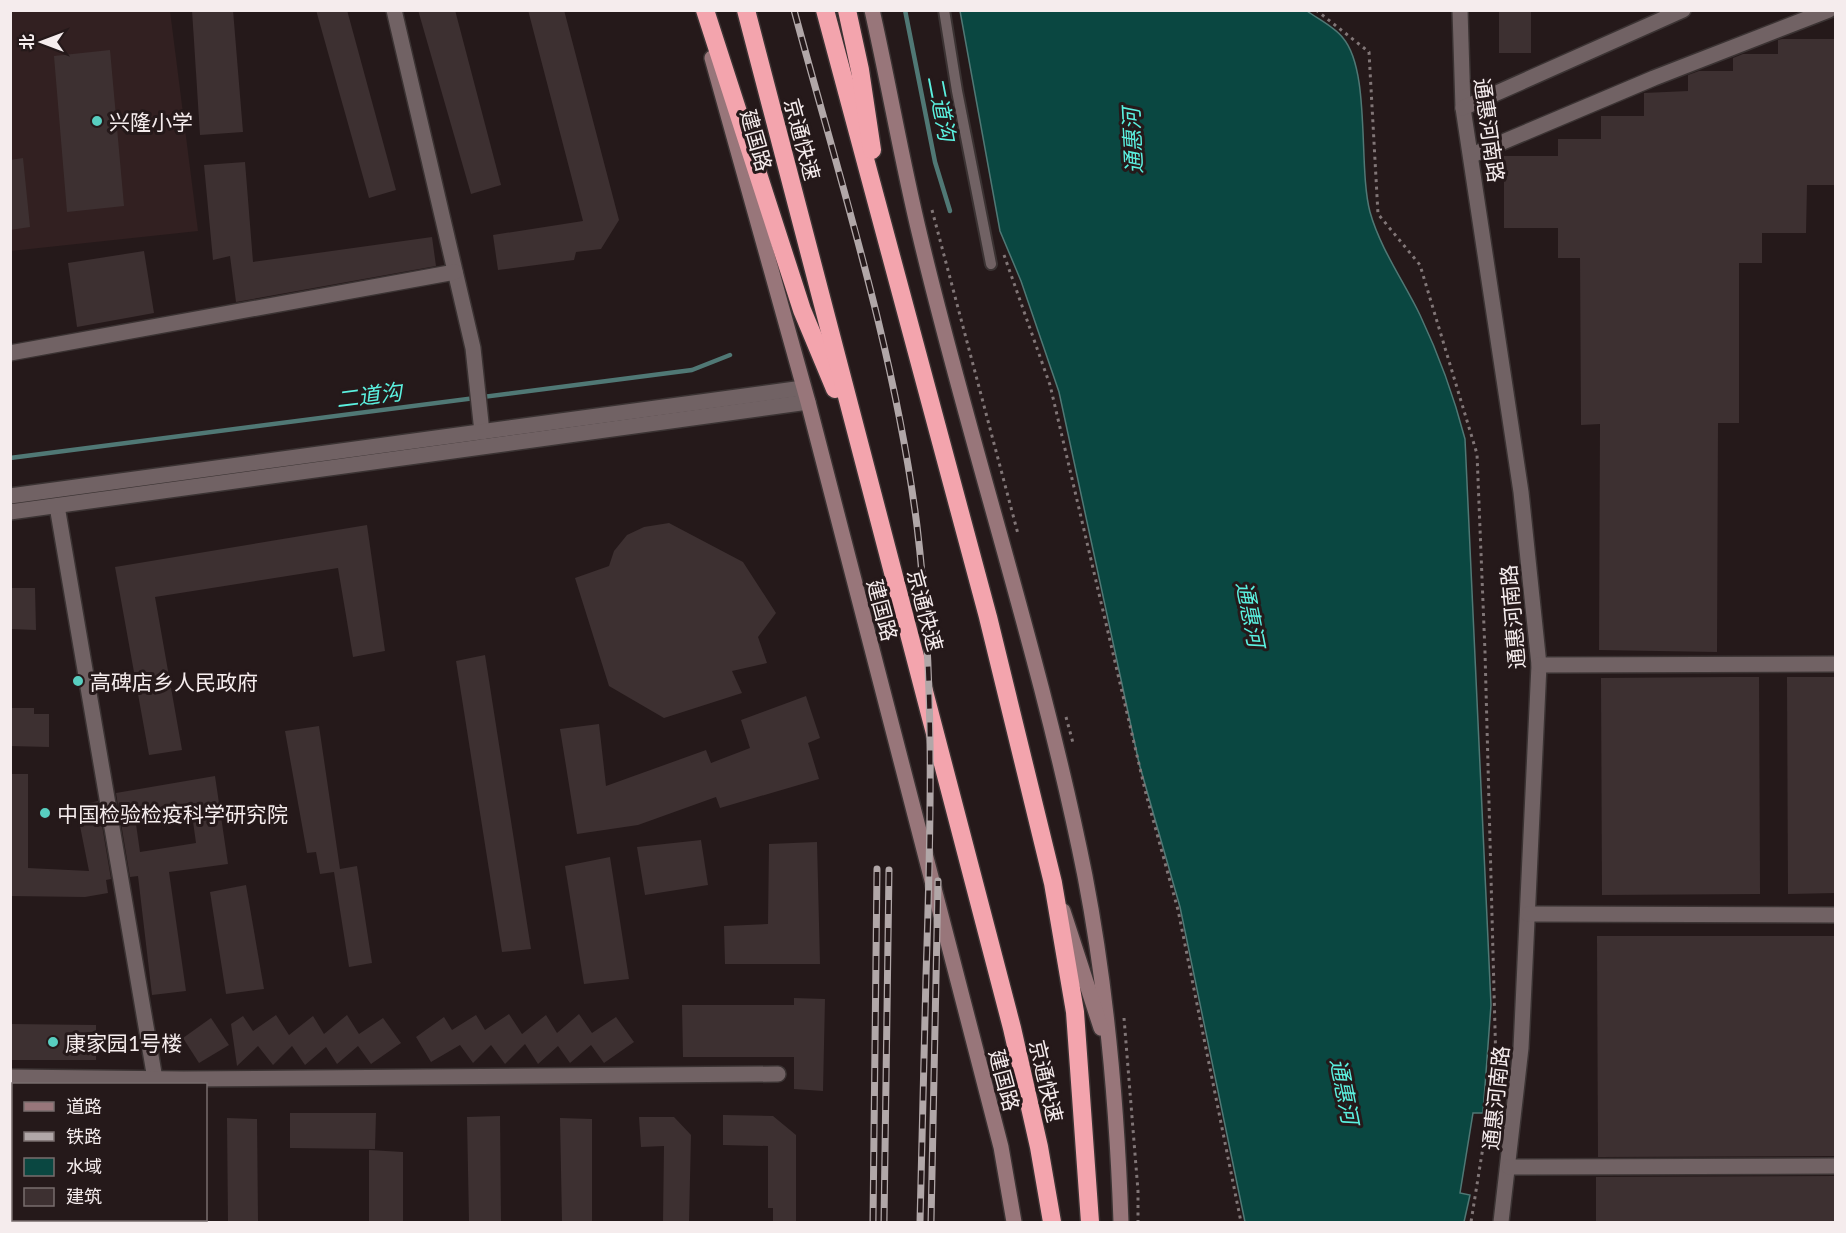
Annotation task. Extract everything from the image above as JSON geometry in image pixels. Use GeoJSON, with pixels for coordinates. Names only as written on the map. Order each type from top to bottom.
{"type":"FeatureCollection","features":[{"type":"Feature","properties":{"kind":"highway"},"geometry":{"type":"LineString","coordinates":[[705,10],[802,310],[862,456]]}},
{"type":"Feature","properties":{"kind":"highway","name":"京通快速"},"geometry":{"type":"LineString","coordinates":[[746,10],[1012,1029],[1039,1147],[1052,1222]]}},
{"type":"Feature","properties":{"kind":"highway","name":"京通快速"},"geometry":{"type":"LineString","coordinates":[[825,10],[988,617],[1053,883],[1075,1012],[1090,1222]]}},
{"type":"Feature","properties":{"kind":"highway"},"geometry":{"type":"LineString","coordinates":[[848,10],[860,70],[884,235]]}},
{"type":"Feature","properties":{"kind":"main road","name":"建国路"},"geometry":{"type":"LineString","coordinates":[[699,10],[806,395],[1001,1147],[1014,1222]]}},
{"type":"Feature","properties":{"kind":"main road"},"geometry":{"type":"LineString","coordinates":[[872,10],[920,234],[1059,762],[1085,877],[1105,1004],[1118,1147],[1121,1222]]}},
{"type":"Feature","properties":{"kind":"main road"},"geometry":{"type":"LineString","coordinates":[[1053,883],[1074,939],[1110,1056]]}},
{"type":"Feature","properties":{"kind":"street"},"geometry":{"type":"LineString","coordinates":[[394,10],[478,370],[482,432]]}},
{"type":"Feature","properties":{"kind":"street","name":"通惠河南路"},"geometry":{"type":"LineString","coordinates":[[1460,10],[1463,108],[1472,155],[1521,492],[1539,665],[1521,1048],[1501,1222]]}},
{"type":"Feature","properties":{"kind":"street"},"geometry":{"type":"LineString","coordinates":[[1463,108],[1683,10]]}},
{"type":"Feature","properties":{"kind":"street"},"geometry":{"type":"LineString","coordinates":[[1472,155],[1654,78],[1828,10]]}},
{"type":"Feature","properties":{"kind":"street"},"geometry":{"type":"LineString","coordinates":[[10,353],[455,272]]}},
{"type":"Feature","properties":{"kind":"street"},"geometry":{"type":"LineString","coordinates":[[10,496],[482,432],[806,395]]}},
{"type":"Feature","properties":{"kind":"street"},"geometry":{"type":"LineString","coordinates":[[10,512],[806,395]]}},
{"type":"Feature","properties":{"kind":"street"},"geometry":{"type":"LineString","coordinates":[[57,506],[155,1078]]}},
{"type":"Feature","properties":{"kind":"street"},"geometry":{"type":"LineString","coordinates":[[1539,665],[1836,664]]}},
{"type":"Feature","properties":{"kind":"street"},"geometry":{"type":"LineString","coordinates":[[1527,914],[1836,915]]}},
{"type":"Feature","properties":{"kind":"street"},"geometry":{"type":"LineString","coordinates":[[10,1077],[155,1078],[183,1082],[778,1074]]}},
{"type":"Feature","properties":{"kind":"street"},"geometry":{"type":"LineString","coordinates":[[1509,1167],[1836,1166]]}},
{"type":"Feature","properties":{"kind":"lane"},"geometry":{"type":"LineString","coordinates":[[945,10],[957,91],[991,264]]}},
{"type":"Feature","properties":{"kind":"path"},"geometry":{"type":"LineString","coordinates":[[1316,10],[1369,52],[1378,214],[1420,265],[1477,454],[1496,1066],[1471,1222]]}},
{"type":"Feature","properties":{"kind":"path"},"geometry":{"type":"LineString","coordinates":[[987,245],[1003,252],[1013,274],[1050,385],[1146,794],[1178,910],[1241,1222]]}},
{"type":"Feature","properties":{"kind":"shaded area","name":"兴隆小学"},"geometry":{"type":"Polygon","coordinates":[[[10,11],[170,11],[198,231],[11,251],[10,11]]]}},
{"type":"Feature","properties":{"kind":"shaded area"},"geometry":{"type":"Polygon","coordinates":[[[10,1094],[12,1094],[12,1221],[163,1221],[163,1222],[11,1222],[10,1094]]]}},
{"type":"Feature","properties":{"kind":"shaded area"},"geometry":{"type":"Polygon","coordinates":[[[10,1112],[12,1112],[12,1218],[10,1218],[10,1112]]]}},
{"type":"Feature","properties":{"kind":"water","name":"通惠河"},"geometry":{"type":"Polygon","coordinates":[[[960,11],[1307,11],[1340,34],[1352,53],[1361,96],[1370,212],[1386,252],[1434,345],[1465,439],[1491,1005],[1483,1113],[1473,1113],[1460,1193],[1470,1195],[1464,1222],[1245,1222],[1180,907],[1139,763],[1059,392],[1021,281],[1000,231],[960,11]]]}},
{"type":"Feature","properties":{"kind":"building"},"geometry":{"type":"Polygon","coordinates":[[[192,10],[233,10],[243,132],[200,135],[192,10]]]}},
{"type":"Feature","properties":{"kind":"building"},"geometry":{"type":"Polygon","coordinates":[[[316,10],[347,10],[396,190],[369,198],[316,10]]]}},
{"type":"Feature","properties":{"kind":"building"},"geometry":{"type":"Polygon","coordinates":[[[418,10],[455,10],[501,185],[471,194],[418,10]]]}},
{"type":"Feature","properties":{"kind":"building"},"geometry":{"type":"Polygon","coordinates":[[[528,10],[564,10],[619,220],[601,249],[576,252],[574,260],[498,270],[493,235],[583,221],[528,10]]]}},
{"type":"Feature","properties":{"kind":"building"},"geometry":{"type":"Polygon","coordinates":[[[1499,10],[1531,10],[1531,53],[1499,53],[1499,10]]]}},
{"type":"Feature","properties":{"kind":"building"},"geometry":{"type":"Polygon","coordinates":[[[1836,39],[1836,185],[1807,185],[1806,233],[1762,233],[1762,263],[1739,263],[1739,423],[1718,423],[1717,652],[1599,650],[1600,424],[1581,425],[1580,258],[1558,258],[1558,228],[1504,228],[1504,156],[1558,156],[1558,139],[1601,139],[1601,116],[1644,116],[1644,93],[1688,91],[1688,75],[1699,71],[1733,71],[1733,58],[1743,54],[1778,54],[1778,40],[1836,39]]]}},
{"type":"Feature","properties":{"kind":"building"},"geometry":{"type":"Polygon","coordinates":[[[110,50],[124,206],[67,212],[54,56],[110,50]]]}},
{"type":"Feature","properties":{"kind":"building"},"geometry":{"type":"Polygon","coordinates":[[[23,158],[30,227],[10,230],[10,160],[23,158]]]}},
{"type":"Feature","properties":{"kind":"building"},"geometry":{"type":"Polygon","coordinates":[[[245,162],[253,262],[432,237],[436,266],[236,302],[230,256],[213,260],[204,165],[245,162]]]}},
{"type":"Feature","properties":{"kind":"building"},"geometry":{"type":"Polygon","coordinates":[[[144,251],[154,313],[77,327],[68,263],[144,251]]]}},
{"type":"Feature","properties":{"kind":"building"},"geometry":{"type":"Polygon","coordinates":[[[669,523],[743,562],[776,613],[758,637],[767,663],[732,671],[742,693],[664,718],[609,686],[575,578],[609,566],[614,551],[627,535],[644,527],[669,523]]]}},
{"type":"Feature","properties":{"kind":"building"},"geometry":{"type":"Polygon","coordinates":[[[367,525],[385,651],[353,657],[338,568],[155,597],[182,750],[149,755],[115,567],[367,525]]]}},
{"type":"Feature","properties":{"kind":"building"},"geometry":{"type":"Polygon","coordinates":[[[10,588],[35,588],[36,630],[10,629],[10,588]]]}},
{"type":"Feature","properties":{"kind":"building"},"geometry":{"type":"Polygon","coordinates":[[[485,655],[531,949],[502,952],[456,661],[485,655]]]}},
{"type":"Feature","properties":{"kind":"building"},"geometry":{"type":"Polygon","coordinates":[[[1759,677],[1760,894],[1602,895],[1601,678],[1759,677]]]}},
{"type":"Feature","properties":{"kind":"building"},"geometry":{"type":"Polygon","coordinates":[[[1787,677],[1836,677],[1836,893],[1788,894],[1787,677]]]}},
{"type":"Feature","properties":{"kind":"building"},"geometry":{"type":"Polygon","coordinates":[[[806,696],[820,738],[808,743],[819,779],[720,808],[716,797],[638,825],[577,834],[560,729],[599,724],[606,786],[706,750],[711,763],[750,748],[741,720],[806,696]]]}},
{"type":"Feature","properties":{"kind":"building"},"geometry":{"type":"Polygon","coordinates":[[[10,708],[34,708],[34,714],[49,714],[49,747],[10,746],[10,708]]]}},
{"type":"Feature","properties":{"kind":"building"},"geometry":{"type":"Polygon","coordinates":[[[319,726],[340,869],[357,866],[372,963],[349,967],[334,872],[320,874],[316,852],[307,853],[285,731],[319,726]]]}},
{"type":"Feature","properties":{"kind":"building"},"geometry":{"type":"Polygon","coordinates":[[[10,774],[28,774],[28,868],[89,871],[76,806],[98,801],[111,879],[106,880],[108,893],[85,897],[10,896],[10,774]]]}},
{"type":"Feature","properties":{"kind":"building"},"geometry":{"type":"Polygon","coordinates":[[[215,776],[228,864],[169,872],[186,991],[152,995],[138,876],[130,877],[116,793],[215,776]],[[191,807],[135,817],[140,852],[196,843],[191,807]]]}},
{"type":"Feature","properties":{"kind":"building"},"geometry":{"type":"Polygon","coordinates":[[[701,840],[708,885],[645,895],[637,847],[701,840]]]}},
{"type":"Feature","properties":{"kind":"building"},"geometry":{"type":"Polygon","coordinates":[[[817,842],[820,964],[725,964],[724,926],[768,924],[769,844],[817,842]]]}},
{"type":"Feature","properties":{"kind":"building"},"geometry":{"type":"Polygon","coordinates":[[[610,857],[629,979],[584,984],[565,866],[610,857]]]}},
{"type":"Feature","properties":{"kind":"building"},"geometry":{"type":"Polygon","coordinates":[[[246,885],[264,989],[226,994],[210,892],[246,885]]]}},
{"type":"Feature","properties":{"kind":"building"},"geometry":{"type":"Polygon","coordinates":[[[1597,936],[1836,936],[1836,1156],[1598,1157],[1597,936]]]}},
{"type":"Feature","properties":{"kind":"building"},"geometry":{"type":"Polygon","coordinates":[[[794,998],[825,999],[823,1091],[794,1089],[794,1057],[683,1057],[682,1005],[794,1005],[794,998]]]}},
{"type":"Feature","properties":{"kind":"building"},"geometry":{"type":"Polygon","coordinates":[[[509,1014],[522,1034],[546,1015],[557,1033],[579,1014],[592,1033],[616,1017],[634,1042],[604,1063],[591,1045],[570,1063],[558,1046],[538,1064],[525,1044],[505,1064],[491,1045],[473,1063],[460,1045],[431,1062],[416,1037],[444,1017],[452,1030],[476,1015],[485,1030],[509,1014]]]}},
{"type":"Feature","properties":{"kind":"building"},"geometry":{"type":"Polygon","coordinates":[[[276,1015],[289,1035],[313,1016],[324,1034],[347,1015],[359,1034],[383,1018],[401,1043],[371,1064],[358,1046],[337,1064],[326,1047],[305,1065],[292,1046],[273,1065],[258,1046],[237,1066],[231,1024],[243,1016],[253,1031],[276,1015]]]}},
{"type":"Feature","properties":{"kind":"building"},"geometry":{"type":"Polygon","coordinates":[[[211,1018],[229,1045],[199,1063],[183,1038],[211,1018]]]}},
{"type":"Feature","properties":{"kind":"building","name":"康家园1号楼"},"geometry":{"type":"Polygon","coordinates":[[[10,1024],[96,1025],[96,1060],[10,1060],[10,1024]]]}},
{"type":"Feature","properties":{"kind":"building"},"geometry":{"type":"Polygon","coordinates":[[[290,1113],[376,1113],[375,1149],[290,1148],[290,1113]]]}},
{"type":"Feature","properties":{"kind":"building"},"geometry":{"type":"Polygon","coordinates":[[[723,1115],[773,1116],[796,1135],[796,1222],[773,1222],[773,1208],[768,1208],[768,1146],[723,1145],[723,1115]]]}},
{"type":"Feature","properties":{"kind":"building"},"geometry":{"type":"Polygon","coordinates":[[[500,1116],[501,1222],[469,1222],[467,1117],[500,1116]]]}},
{"type":"Feature","properties":{"kind":"building"},"geometry":{"type":"Polygon","coordinates":[[[639,1117],[674,1117],[691,1135],[689,1222],[663,1222],[664,1146],[641,1147],[639,1117]]]}},
{"type":"Feature","properties":{"kind":"building"},"geometry":{"type":"Polygon","coordinates":[[[227,1118],[257,1119],[258,1222],[228,1222],[227,1118]]]}},
{"type":"Feature","properties":{"kind":"building"},"geometry":{"type":"Polygon","coordinates":[[[560,1118],[592,1119],[592,1222],[562,1222],[560,1118]]]}},
{"type":"Feature","properties":{"kind":"building"},"geometry":{"type":"Polygon","coordinates":[[[369,1150],[403,1152],[403,1222],[369,1222],[369,1150]]]}},
{"type":"Feature","properties":{"kind":"building"},"geometry":{"type":"Polygon","coordinates":[[[1836,1176],[1836,1222],[1596,1222],[1596,1177],[1836,1176]]]}},
{"type":"Feature","properties":{"kind":"waterway","name":"二道沟"},"geometry":{"type":"LineString","coordinates":[[905,10],[935,162],[950,211]]}},
{"type":"Feature","properties":{"kind":"waterway","name":"二道沟"},"geometry":{"type":"LineString","coordinates":[[10,458],[692,370],[730,355]]}},
{"type":"Feature","properties":{"kind":"railway"},"geometry":{"type":"LineString","coordinates":[[794,10],[881,331],[907,461],[923,582],[930,751],[920,1222]]}},
{"type":"Feature","properties":{"kind":"railway"},"geometry":{"type":"LineString","coordinates":[[873,1222],[877,869]]}},
{"type":"Feature","properties":{"kind":"railway"},"geometry":{"type":"LineString","coordinates":[[884,1222],[889,870]]}},
{"type":"Feature","properties":{"kind":"railway"},"geometry":{"type":"LineString","coordinates":[[931,1222],[938,881]]}},
{"type":"Feature","properties":{"kind":"place","name":"兴隆小学"},"geometry":{"type":"Point","coordinates":[97,121]}},
{"type":"Feature","properties":{"kind":"place","name":"高碑店乡人民政府"},"geometry":{"type":"Point","coordinates":[78,681]}},
{"type":"Feature","properties":{"kind":"place","name":"中国检验检疫科学研究院"},"geometry":{"type":"Point","coordinates":[45,813]}},
{"type":"Feature","properties":{"kind":"place","name":"康家园1号楼"},"geometry":{"type":"Point","coordinates":[53,1042]}}]}
